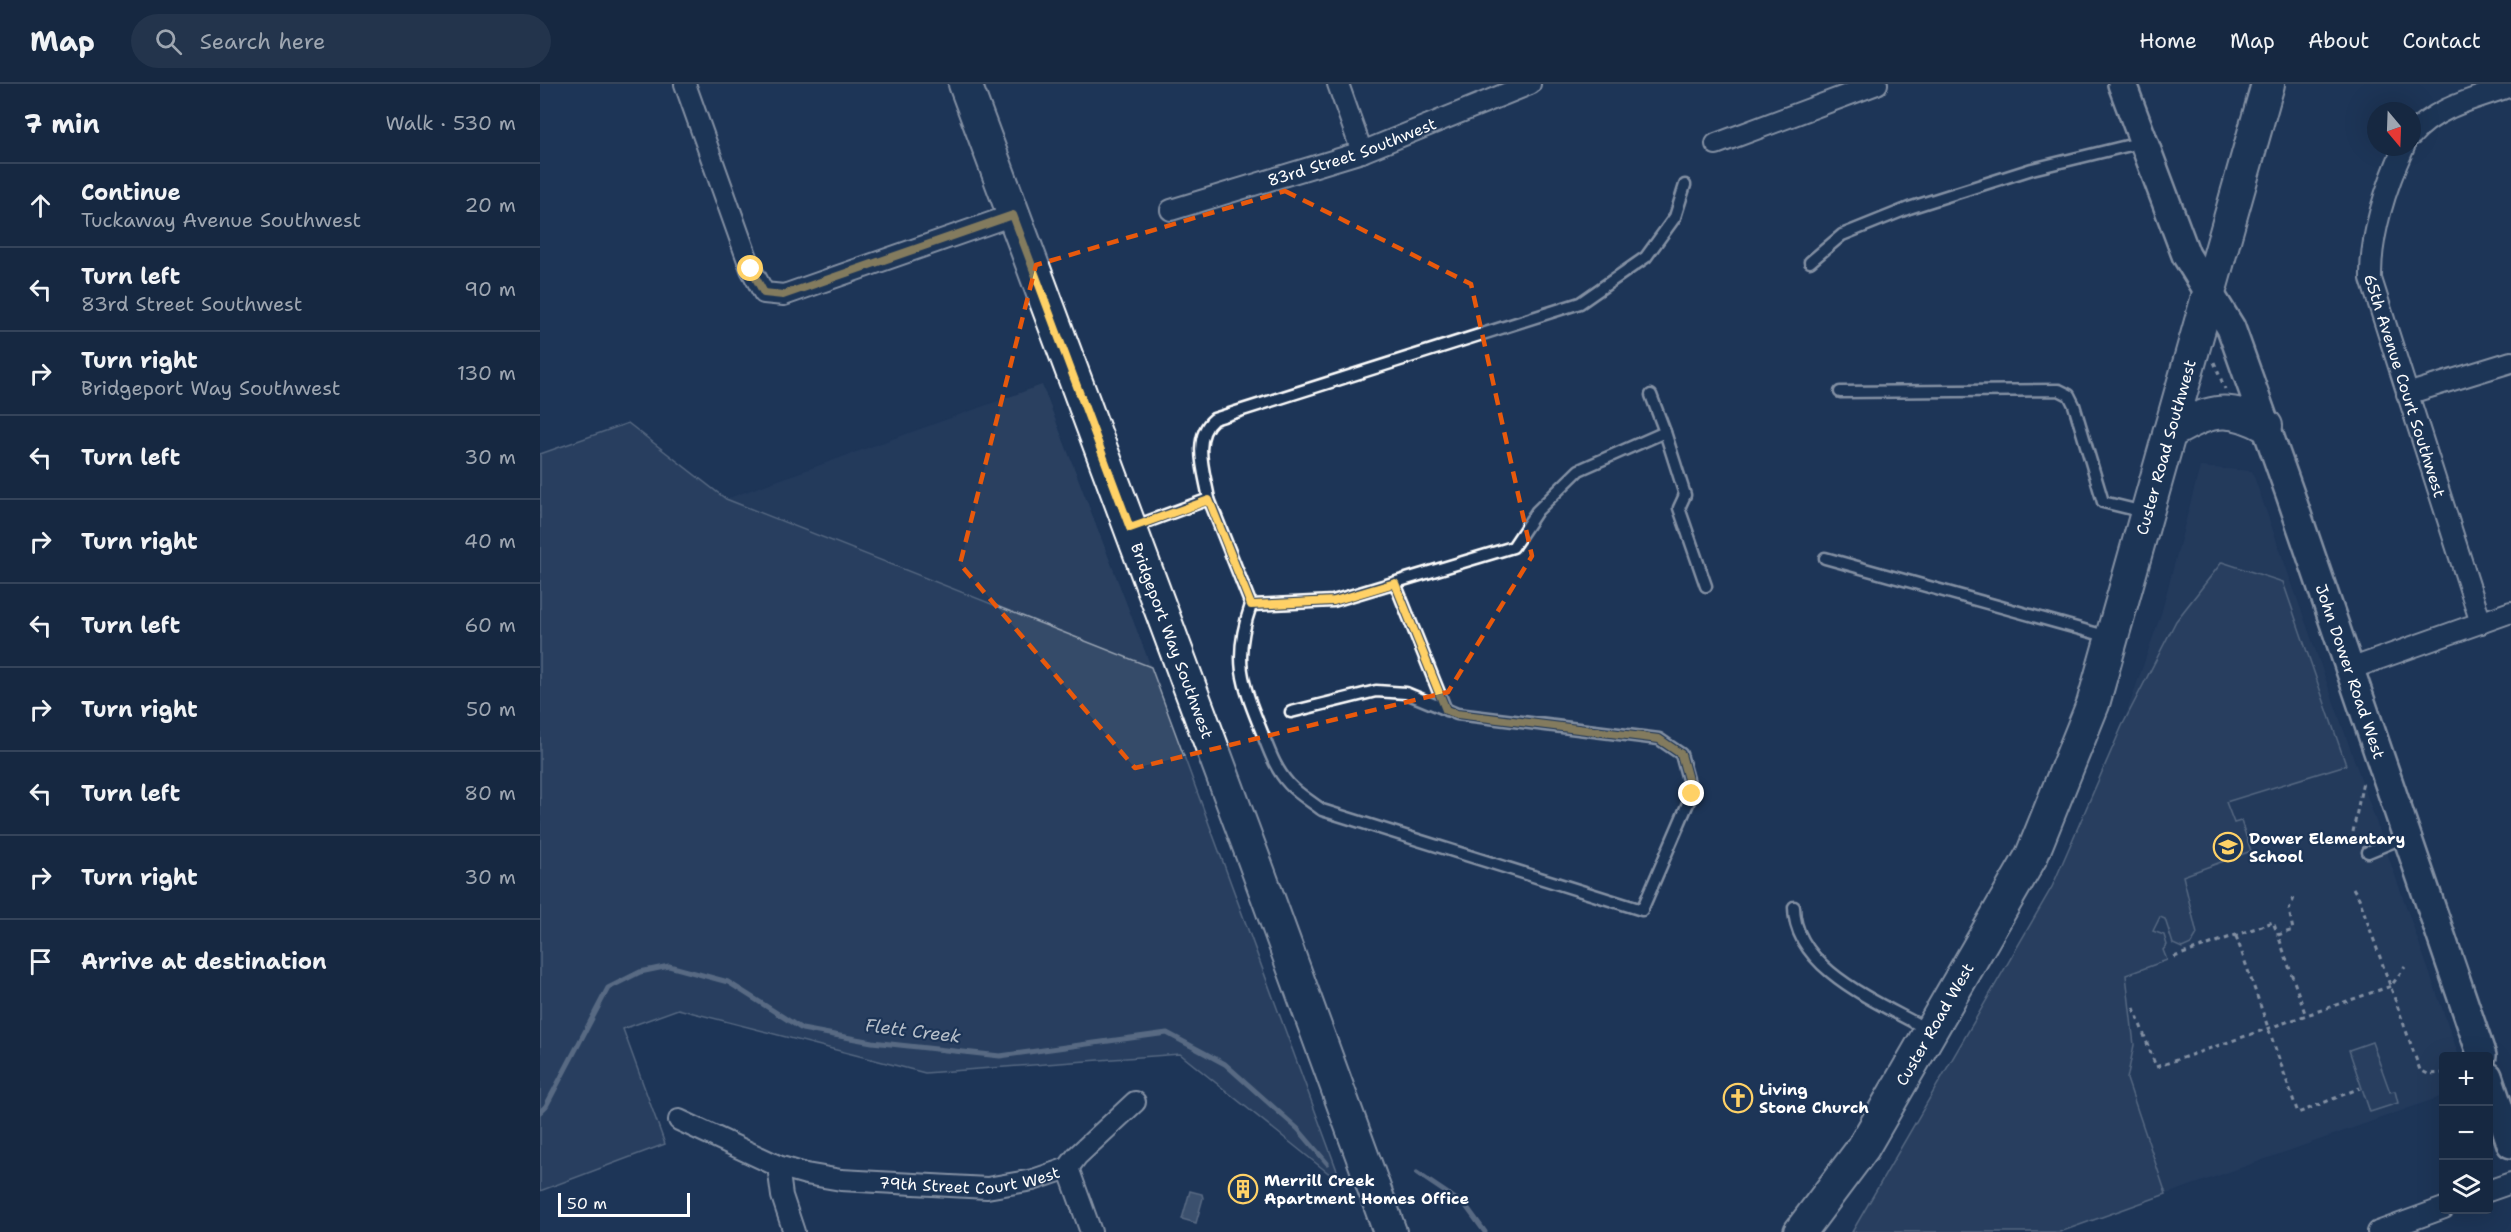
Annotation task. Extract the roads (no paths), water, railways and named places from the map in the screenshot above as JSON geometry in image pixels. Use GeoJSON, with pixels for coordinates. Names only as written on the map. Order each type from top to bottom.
{"type":"FeatureCollection","features":[{"type":"Feature","properties":{"kind":"main road","name":"Bridgeport Way Southwest"},"geometry":{"type":"LineString","coordinates":[[965,84],[1388,1232]]}},
{"type":"Feature","properties":{"kind":"main road","name":"Custer Road Southwest"},"geometry":{"type":"LineString","coordinates":[[2052,808],[2090,714],[2268,84]]}},
{"type":"Feature","properties":{"kind":"main road"},"geometry":{"type":"LineString","coordinates":[[2169,433],[2201,418],[2227,411],[2246,414],[2266,426]]}},
{"type":"Feature","properties":{"kind":"main road","name":"Custer Road West"},"geometry":{"type":"LineString","coordinates":[[1800,1232],[1863,1148],[2032,855],[2052,808]]}},
{"type":"Feature","properties":{"kind":"street"},"geometry":{"type":"LineString","coordinates":[[685,84],[751,269],[764,293],[783,295],[1013,215]]}},
{"type":"Feature","properties":{"kind":"street"},"geometry":{"type":"LineString","coordinates":[[1338,84],[1362,152]]}},
{"type":"Feature","properties":{"kind":"street","name":"83rd Street Southwest"},"geometry":{"type":"LineString","coordinates":[[1171,210],[1362,152],[1530,84]]}},
{"type":"Feature","properties":{"kind":"street","name":"John Dower Road West"},"geometry":{"type":"LineString","coordinates":[[2122,84],[2186,255],[2231,328],[2481,1052]]}},
{"type":"Feature","properties":{"kind":"street"},"geometry":{"type":"LineString","coordinates":[[1716,144],[1868,86]]}},
{"type":"Feature","properties":{"kind":"street"},"geometry":{"type":"LineString","coordinates":[[2421,128],[2442,111],[2511,86]]}},
{"type":"Feature","properties":{"kind":"street","name":"65th Avenue Court Southwest"},"geometry":{"type":"LineString","coordinates":[[2401,156],[2379,220],[2371,262],[2371,279],[2481,623]]}},
{"type":"Feature","properties":{"kind":"street"},"geometry":{"type":"LineString","coordinates":[[2407,394],[2511,362]]}},
{"type":"Feature","properties":{"kind":"street"},"geometry":{"type":"LineString","coordinates":[[2350,669],[2511,612]]}},
{"type":"Feature","properties":{"kind":"street"},"geometry":{"type":"LineString","coordinates":[[2493,1091],[2511,1144]]}},
{"type":"Feature","properties":{"kind":"street","name":"79th Street Court West"},"geometry":{"type":"LineString","coordinates":[[679,1120],[778,1166],[841,1180],[987,1188],[1033,1179],[1068,1168],[1077,1156],[1135,1102]]}},
{"type":"Feature","properties":{"kind":"street"},"geometry":{"type":"LineString","coordinates":[[778,1166],[782,1196],[794,1232]]}},
{"type":"Feature","properties":{"kind":"street"},"geometry":{"type":"LineString","coordinates":[[1068,1168],[1091,1232]]}},
{"type":"Feature","properties":{"kind":"street"},"geometry":{"type":"LineString","coordinates":[[2493,1189],[2511,1183]]}},
{"type":"Feature","properties":{"kind":"street"},"geometry":{"type":"LineString","coordinates":[[2378,1232],[2439,1210]]}},
{"type":"Feature","properties":{"kind":"lane"},"geometry":{"type":"LineString","coordinates":[[1810,262],[1842,235],[1909,208],[2032,169],[2143,142]]}},
{"type":"Feature","properties":{"kind":"lane"},"geometry":{"type":"LineString","coordinates":[[1291,712],[1376,691],[1406,693],[1457,714],[1659,739],[1681,754],[1692,794],[1642,910],[1346,819],[1322,810],[1290,785],[1276,767],[1244,687],[1240,668],[1242,632],[1251,605],[1209,500],[1201,447],[1205,426],[1214,419],[1580,303],[1646,256],[1675,217],[1686,185]]}},
{"type":"Feature","properties":{"kind":"lane"},"geometry":{"type":"LineString","coordinates":[[1840,392],[2059,390],[2069,395],[2074,405],[2103,502],[2147,513]]}},
{"type":"Feature","properties":{"kind":"lane"},"geometry":{"type":"LineString","coordinates":[[1651,395],[1685,495],[1679,508],[1706,586]]}},
{"type":"Feature","properties":{"kind":"lane"},"geometry":{"type":"LineString","coordinates":[[1251,605],[1334,601],[1513,547],[1537,511],[1579,470],[1665,432]]}},
{"type":"Feature","properties":{"kind":"lane"},"geometry":{"type":"LineString","coordinates":[[1130,528],[1209,500]]}},
{"type":"Feature","properties":{"kind":"lane"},"geometry":{"type":"LineString","coordinates":[[1826,558],[2112,638]]}},
{"type":"Feature","properties":{"kind":"lane"},"geometry":{"type":"LineString","coordinates":[[1395,583],[1446,710]]}},
{"type":"Feature","properties":{"kind":"lane"},"geometry":{"type":"LineString","coordinates":[[2368,852],[2408,836]]}},
{"type":"Feature","properties":{"kind":"lane"},"geometry":{"type":"LineString","coordinates":[[1794,907],[1798,935],[1819,962],[1842,981],[1931,1032]]}},
{"type":"Feature","properties":{"kind":"waterway","name":"Flett Creek"},"geometry":{"type":"LineString","coordinates":[[540,1112],[546,1106],[608,988],[640,972],[669,966],[728,982],[802,1029],[872,1042],[1000,1056],[1167,1033],[1225,1064],[1298,1129],[1327,1163]]}},
{"type":"Feature","properties":{"kind":"waterway","name":"Flett Creek"},"geometry":{"type":"LineString","coordinates":[[1417,1173],[1466,1206],[1485,1232]]}},
{"type":"Feature","properties":{"kind":"place","name":"Dower Elementary School"},"geometry":{"type":"Point","coordinates":[2228,847]}},
{"type":"Feature","properties":{"kind":"place","name":"Living Stone Church"},"geometry":{"type":"Point","coordinates":[1738,1098]}},
{"type":"Feature","properties":{"kind":"place","name":"Merrill Creek Apartment Homes Office"},"geometry":{"type":"Point","coordinates":[1243,1189]}}]}
